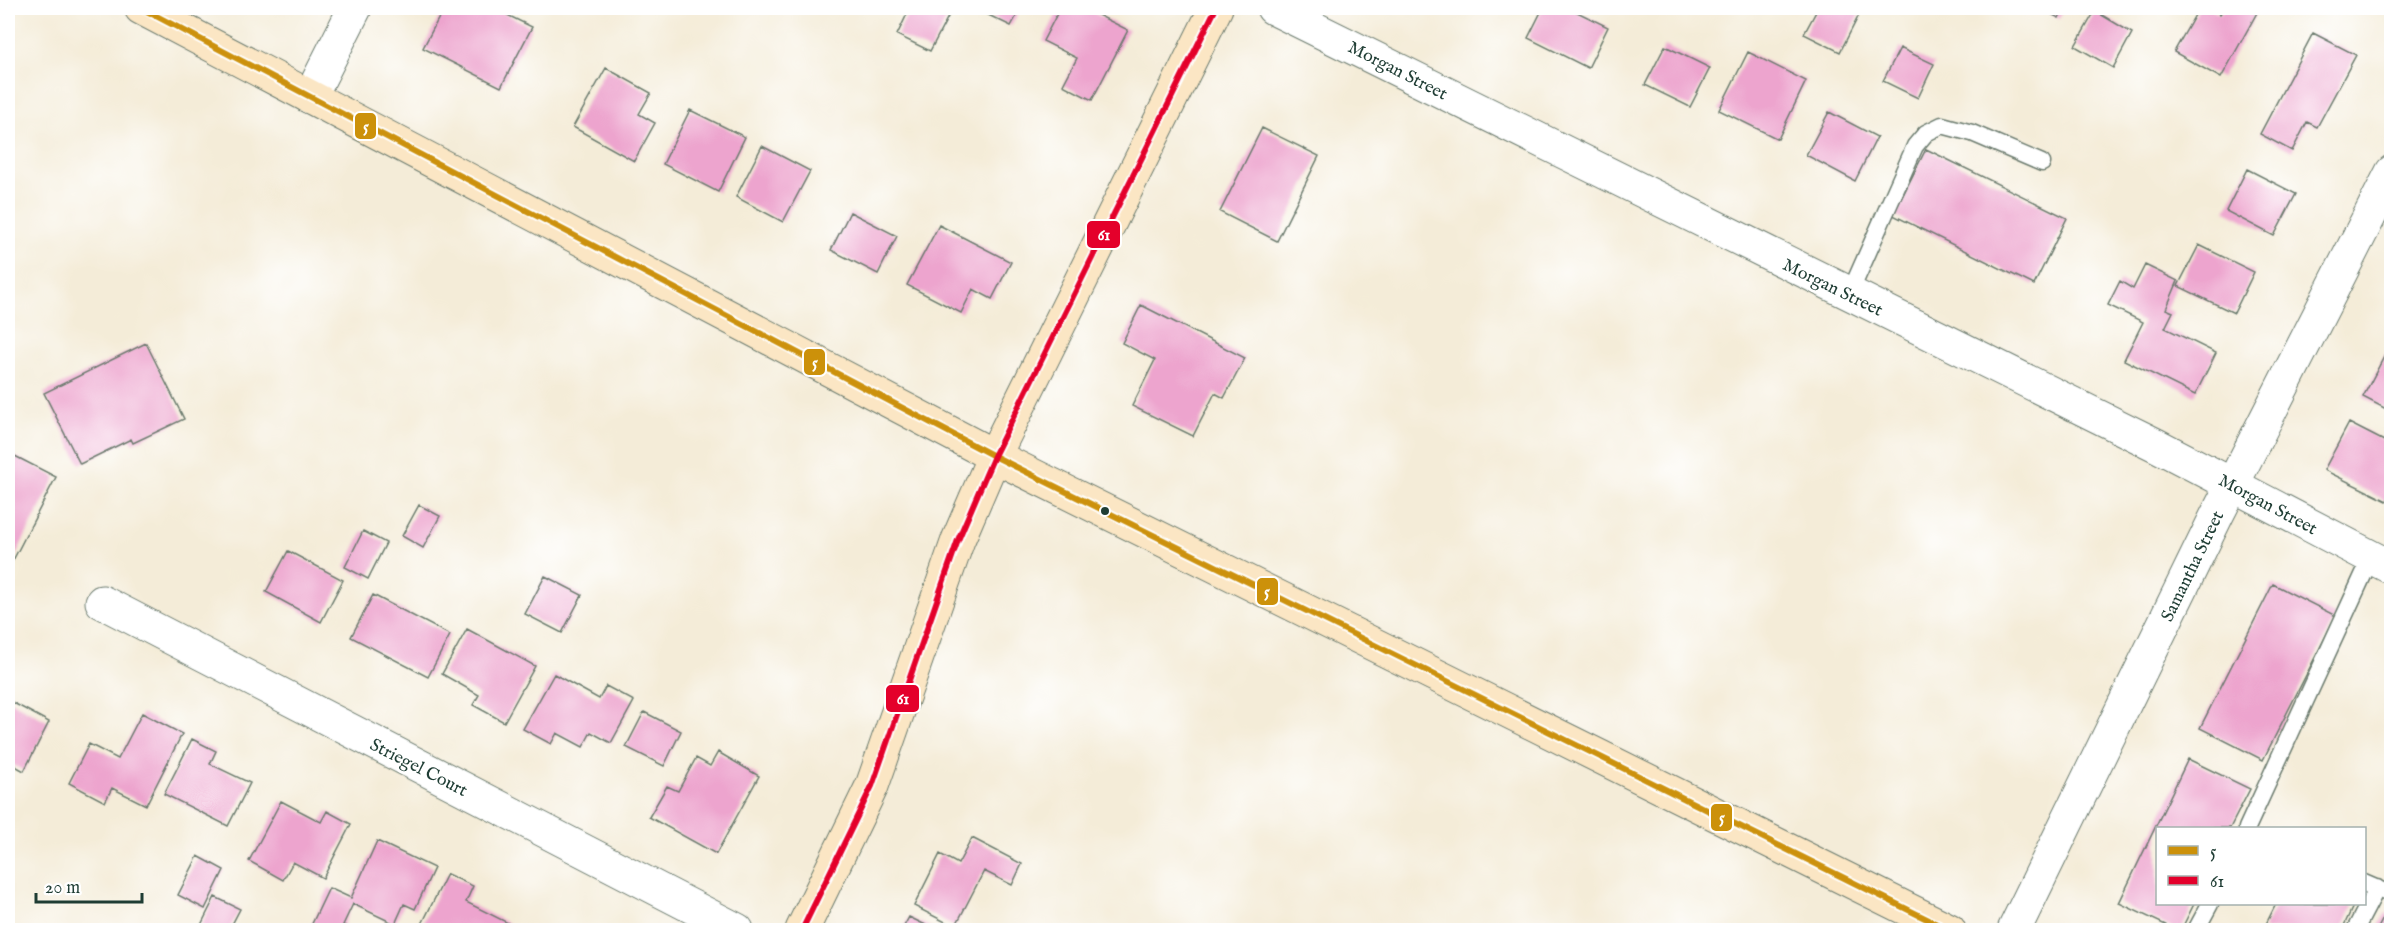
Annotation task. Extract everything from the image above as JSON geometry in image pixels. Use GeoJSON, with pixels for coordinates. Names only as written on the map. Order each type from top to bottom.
{"type":"FeatureCollection","features":[{"type":"Feature","properties":{"kind":"main road"},"geometry":{"type":"LineString","coordinates":[[141,8],[994,456],[1949,930]]}},
{"type":"Feature","properties":{"kind":"main road"},"geometry":{"type":"LineString","coordinates":[[802,930],[872,786],[958,540],[994,456],[1216,8]]}},
{"type":"Feature","properties":{"kind":"street"},"geometry":{"type":"LineString","coordinates":[[310,97],[355,8]]}},
{"type":"Feature","properties":{"kind":"street","name":"Morgan Street"},"geometry":{"type":"LineString","coordinates":[[1273,8],[2232,485],[2381,563]]}},
{"type":"Feature","properties":{"kind":"street","name":"Samantha Street"},"geometry":{"type":"LineString","coordinates":[[2014,930],[2232,485],[2391,172]]}},
{"type":"Feature","properties":{"kind":"street","name":"Striegel Court"},"geometry":{"type":"LineString","coordinates":[[102,602],[737,930]]}},
{"type":"Feature","properties":{"kind":"lane"},"geometry":{"type":"LineString","coordinates":[[1849,295],[1915,146],[1926,133],[1942,125],[1972,133],[2043,163]]}},
{"type":"Feature","properties":{"kind":"lane"},"geometry":{"type":"LineString","coordinates":[[2248,827],[2381,563]]}},
{"type":"Feature","properties":{"kind":"lane"},"geometry":{"type":"LineString","coordinates":[[2355,930],[2378,888]]}},
{"type":"Feature","properties":{"kind":"lane"},"geometry":{"type":"LineString","coordinates":[[2196,930],[2209,905]]}},
{"type":"Feature","properties":{"kind":"building"},"geometry":{"type":"Polygon","coordinates":[[[444,8],[493,8],[532,27],[501,87],[423,48],[444,8]]]}},
{"type":"Feature","properties":{"kind":"building"},"geometry":{"type":"Polygon","coordinates":[[[910,8],[944,8],[951,11],[930,51],[897,35],[910,8]]]}},
{"type":"Feature","properties":{"kind":"building"},"geometry":{"type":"Polygon","coordinates":[[[974,8],[1021,8],[1011,26],[974,8]]]}},
{"type":"Feature","properties":{"kind":"building"},"geometry":{"type":"Polygon","coordinates":[[[1060,8],[1084,8],[1128,30],[1092,100],[1063,85],[1077,58],[1043,41],[1060,8]]]}},
{"type":"Feature","properties":{"kind":"building"},"geometry":{"type":"Polygon","coordinates":[[[1543,8],[1569,8],[1608,27],[1588,68],[1528,38],[1543,8]]]}},
{"type":"Feature","properties":{"kind":"building"},"geometry":{"type":"Polygon","coordinates":[[[1818,8],[1845,8],[1859,15],[1840,52],[1804,34],[1818,8]]]}},
{"type":"Feature","properties":{"kind":"building"},"geometry":{"type":"Polygon","coordinates":[[[2039,8],[2064,8],[2059,18],[2039,8]]]}},
{"type":"Feature","properties":{"kind":"building"},"geometry":{"type":"Polygon","coordinates":[[[2199,8],[2210,8],[2220,14],[2224,8],[2259,9],[2221,78],[2174,52],[2199,8]]]}},
{"type":"Feature","properties":{"kind":"building"},"geometry":{"type":"Polygon","coordinates":[[[2095,11],[2132,33],[2113,68],[2075,46],[2095,11]]]}},
{"type":"Feature","properties":{"kind":"building"},"geometry":{"type":"Polygon","coordinates":[[[2313,33],[2356,55],[2317,127],[2307,122],[2292,151],[2260,134],[2313,33]]]}},
{"type":"Feature","properties":{"kind":"building"},"geometry":{"type":"Polygon","coordinates":[[[1665,46],[1710,68],[1690,107],[1645,85],[1665,46]]]}},
{"type":"Feature","properties":{"kind":"building"},"geometry":{"type":"Polygon","coordinates":[[[1900,48],[1934,64],[1918,98],[1883,81],[1900,48]]]}},
{"type":"Feature","properties":{"kind":"building"},"geometry":{"type":"Polygon","coordinates":[[[1748,52],[1806,81],[1778,139],[1719,110],[1748,52]]]}},
{"type":"Feature","properties":{"kind":"building"},"geometry":{"type":"Polygon","coordinates":[[[606,68],[651,93],[639,114],[655,123],[634,161],[573,127],[606,68]]]}},
{"type":"Feature","properties":{"kind":"building"},"geometry":{"type":"Polygon","coordinates":[[[690,110],[745,137],[718,192],[663,164],[690,110]]]}},
{"type":"Feature","properties":{"kind":"building"},"geometry":{"type":"Polygon","coordinates":[[[1829,112],[1877,137],[1855,181],[1806,155],[1829,112]]]}},
{"type":"Feature","properties":{"kind":"building"},"geometry":{"type":"Polygon","coordinates":[[[1262,128],[1319,156],[1277,241],[1220,212],[1262,128]]]}},
{"type":"Feature","properties":{"kind":"building"},"geometry":{"type":"Polygon","coordinates":[[[762,146],[810,171],[783,222],[736,197],[762,146]]]}},
{"type":"Feature","properties":{"kind":"building"},"geometry":{"type":"Polygon","coordinates":[[[1926,149],[2067,218],[2034,285],[1893,215],[1926,149]]]}},
{"type":"Feature","properties":{"kind":"building"},"geometry":{"type":"Polygon","coordinates":[[[2247,169],[2296,194],[2274,236],[2226,211],[2247,169]]]}},
{"type":"Feature","properties":{"kind":"building"},"geometry":{"type":"Polygon","coordinates":[[[850,212],[897,236],[878,274],[831,250],[850,212]]]}},
{"type":"Feature","properties":{"kind":"building"},"geometry":{"type":"Polygon","coordinates":[[[939,225],[1011,262],[992,299],[973,289],[961,313],[907,285],[939,225]]]}},
{"type":"Feature","properties":{"kind":"building"},"geometry":{"type":"Polygon","coordinates":[[[2199,245],[2254,272],[2234,313],[2178,286],[2199,245]]]}},
{"type":"Feature","properties":{"kind":"building"},"geometry":{"type":"Polygon","coordinates":[[[2145,265],[2178,281],[2166,309],[2173,312],[2165,328],[2216,353],[2195,395],[2124,360],[2143,322],[2108,305],[2120,281],[2133,289],[2145,265]]]}},
{"type":"Feature","properties":{"kind":"building"},"geometry":{"type":"Polygon","coordinates":[[[1141,305],[1245,358],[1224,398],[1215,393],[1193,436],[1132,406],[1155,360],[1122,343],[1141,305]]]}},
{"type":"Feature","properties":{"kind":"building"},"geometry":{"type":"Polygon","coordinates":[[[146,343],[184,419],[133,443],[131,439],[80,464],[44,393],[146,343]]]}},
{"type":"Feature","properties":{"kind":"building"},"geometry":{"type":"Polygon","coordinates":[[[2386,353],[2392,356],[2392,412],[2363,397],[2386,353]]]}},
{"type":"Feature","properties":{"kind":"building"},"geometry":{"type":"Polygon","coordinates":[[[2349,423],[2392,445],[2392,493],[2387,501],[2324,470],[2349,423]]]}},
{"type":"Feature","properties":{"kind":"building"},"geometry":{"type":"Polygon","coordinates":[[[11,454],[56,477],[8,570],[8,460],[11,454]]]}},
{"type":"Feature","properties":{"kind":"building"},"geometry":{"type":"Polygon","coordinates":[[[419,505],[440,516],[423,548],[402,536],[419,505]]]}},
{"type":"Feature","properties":{"kind":"building"},"geometry":{"type":"Polygon","coordinates":[[[363,531],[386,543],[368,579],[345,567],[363,531]]]}},
{"type":"Feature","properties":{"kind":"building"},"geometry":{"type":"Polygon","coordinates":[[[288,551],[343,580],[321,622],[266,592],[288,551]]]}},
{"type":"Feature","properties":{"kind":"building"},"geometry":{"type":"Polygon","coordinates":[[[545,576],[582,595],[562,633],[525,614],[545,576]]]}},
{"type":"Feature","properties":{"kind":"building"},"geometry":{"type":"Polygon","coordinates":[[[2273,584],[2336,616],[2263,760],[2200,728],[2273,584]]]}},
{"type":"Feature","properties":{"kind":"building"},"geometry":{"type":"Polygon","coordinates":[[[373,595],[450,635],[428,677],[351,637],[373,595]]]}},
{"type":"Feature","properties":{"kind":"building"},"geometry":{"type":"Polygon","coordinates":[[[467,629],[535,666],[504,722],[473,705],[479,695],[442,674],[467,629]]]}},
{"type":"Feature","properties":{"kind":"building"},"geometry":{"type":"Polygon","coordinates":[[[554,674],[599,699],[606,686],[634,701],[611,743],[591,732],[583,747],[557,733],[551,744],[523,729],[554,674]]]}},
{"type":"Feature","properties":{"kind":"building"},"geometry":{"type":"Polygon","coordinates":[[[8,700],[49,722],[24,771],[8,762],[8,700]]]}},
{"type":"Feature","properties":{"kind":"building"},"geometry":{"type":"Polygon","coordinates":[[[644,712],[681,731],[664,766],[626,747],[644,712]]]}},
{"type":"Feature","properties":{"kind":"building"},"geometry":{"type":"Polygon","coordinates":[[[142,713],[182,734],[146,805],[112,788],[105,802],[69,783],[89,744],[118,759],[142,713]]]}},
{"type":"Feature","properties":{"kind":"building"},"geometry":{"type":"Polygon","coordinates":[[[192,739],[216,751],[210,764],[250,783],[228,826],[164,794],[192,739]]]}},
{"type":"Feature","properties":{"kind":"building"},"geometry":{"type":"Polygon","coordinates":[[[718,752],[759,776],[716,854],[649,817],[667,786],[678,791],[696,758],[710,766],[718,752]]]}},
{"type":"Feature","properties":{"kind":"building"},"geometry":{"type":"Polygon","coordinates":[[[2188,759],[2250,789],[2231,827],[2156,827],[2156,905],[2194,905],[2181,930],[2176,930],[2119,903],[2188,759]]]}},
{"type":"Feature","properties":{"kind":"building"},"geometry":{"type":"Polygon","coordinates":[[[281,801],[321,822],[327,811],[351,824],[323,878],[293,862],[283,880],[249,861],[281,801]]]}},
{"type":"Feature","properties":{"kind":"building"},"geometry":{"type":"Polygon","coordinates":[[[972,838],[1022,864],[1012,885],[984,871],[955,927],[914,906],[940,854],[958,864],[972,838]]]}},
{"type":"Feature","properties":{"kind":"building"},"geometry":{"type":"Polygon","coordinates":[[[377,841],[434,868],[415,909],[404,904],[395,924],[353,904],[343,925],[355,930],[309,930],[329,888],[351,898],[377,841]]]}},
{"type":"Feature","properties":{"kind":"building"},"geometry":{"type":"Polygon","coordinates":[[[198,856],[224,870],[205,909],[178,895],[198,856]]]}},
{"type":"Feature","properties":{"kind":"building"},"geometry":{"type":"Polygon","coordinates":[[[447,874],[473,886],[466,902],[516,927],[514,930],[419,930],[447,874]]]}},
{"type":"Feature","properties":{"kind":"building"},"geometry":{"type":"Polygon","coordinates":[[[215,897],[240,909],[229,930],[199,929],[215,897]]]}},
{"type":"Feature","properties":{"kind":"building"},"geometry":{"type":"Polygon","coordinates":[[[2276,905],[2354,905],[2342,930],[2263,930],[2276,905]]]}},
{"type":"Feature","properties":{"kind":"building"},"geometry":{"type":"Polygon","coordinates":[[[2386,913],[2392,916],[2392,930],[2377,930],[2386,913]]]}},
{"type":"Feature","properties":{"kind":"building"},"geometry":{"type":"Polygon","coordinates":[[[909,917],[936,930],[902,930],[909,917]]]}},
{"type":"Feature","properties":{"kind":"transit line","name":"5"},"geometry":{"type":"LineString","coordinates":[[141,8],[994,456],[1949,930]]}},
{"type":"Feature","properties":{"kind":"transit line","name":"61"},"geometry":{"type":"LineString","coordinates":[[802,930],[872,786],[958,540],[994,456],[1216,8]]}}]}
